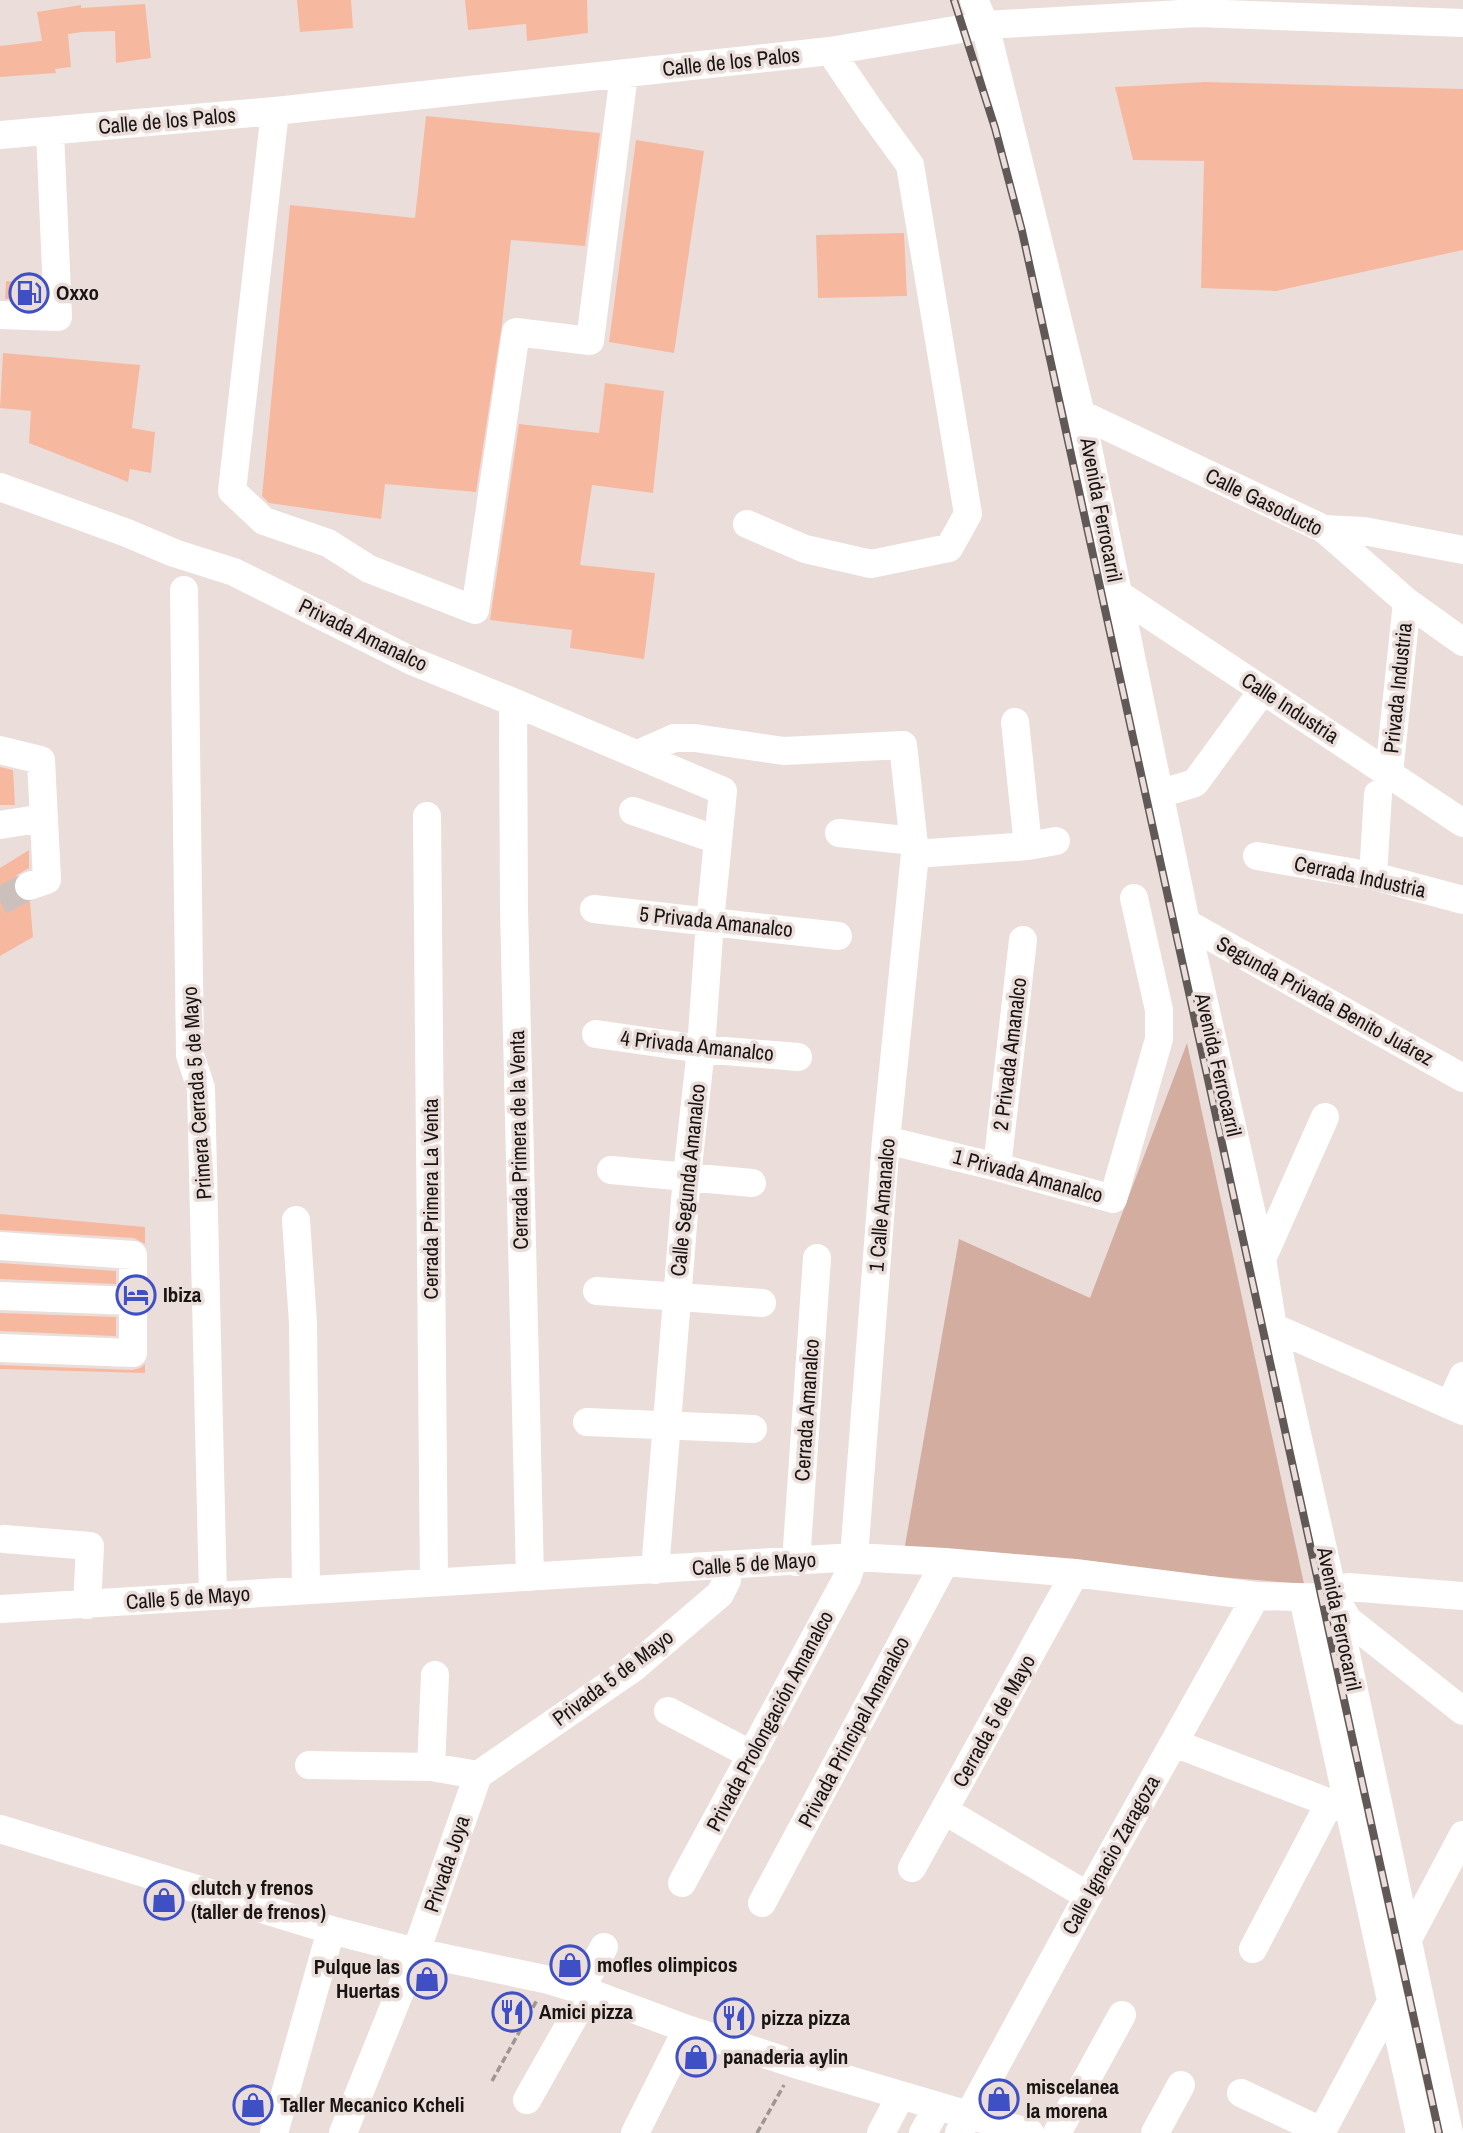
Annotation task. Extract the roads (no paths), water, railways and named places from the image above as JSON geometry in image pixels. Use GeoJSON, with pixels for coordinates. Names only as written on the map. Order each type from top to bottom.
{"type":"FeatureCollection","features":[{"type":"Feature","properties":{"kind":"street","name":"Calle de los Palos"},"geometry":{"type":"LineString","coordinates":[[0,135],[275,111],[830,51],[980,13],[1195,6],[1463,23]]}},
{"type":"Feature","properties":{"kind":"street","name":"Avenida Ferrocarril"},"geometry":{"type":"LineString","coordinates":[[980,13],[1081,414],[1186,923],[1262,1259],[1273,1327],[1449,2133]]}},
{"type":"Feature","properties":{"kind":"street"},"geometry":{"type":"LineString","coordinates":[[747,524],[805,549],[871,564],[949,548],[968,514],[910,164],[830,51]]}},
{"type":"Feature","properties":{"kind":"street"},"geometry":{"type":"LineString","coordinates":[[275,111],[232,491],[264,522],[328,543],[369,569],[475,610],[516,332],[590,341],[624,74]]}},
{"type":"Feature","properties":{"kind":"street"},"geometry":{"type":"LineString","coordinates":[[0,315],[58,317],[50,131]]}},
{"type":"Feature","properties":{"kind":"street","name":"Calle Gasoducto"},"geometry":{"type":"LineString","coordinates":[[1081,414],[1324,529],[1407,602],[1463,642]]}},
{"type":"Feature","properties":{"kind":"street","name":"Privada Amanalco"},"geometry":{"type":"LineString","coordinates":[[0,487],[174,553],[234,572],[412,661],[723,791]]}},
{"type":"Feature","properties":{"kind":"street"},"geometry":{"type":"LineString","coordinates":[[1324,529],[1364,531],[1463,550]]}},
{"type":"Feature","properties":{"kind":"street","name":"Primera Cerrada 5 de Mayo"},"geometry":{"type":"LineString","coordinates":[[184,590],[190,1055],[201,1088],[213,1595]]}},
{"type":"Feature","properties":{"kind":"street","name":"Calle Industria"},"geometry":{"type":"LineString","coordinates":[[1118,594],[1263,690],[1383,784],[1463,823]]}},
{"type":"Feature","properties":{"kind":"street","name":"Privada Industria"},"geometry":{"type":"LineString","coordinates":[[1373,876],[1407,602]]}},
{"type":"Feature","properties":{"kind":"street"},"geometry":{"type":"LineString","coordinates":[[1159,794],[1195,783],[1263,690]]}},
{"type":"Feature","properties":{"kind":"street","name":"Cerrada Primera de la Venta"},"geometry":{"type":"LineString","coordinates":[[513,702],[514,923],[530,1577]]}},
{"type":"Feature","properties":{"kind":"street"},"geometry":{"type":"LineString","coordinates":[[1015,722],[1028,846]]}},
{"type":"Feature","properties":{"kind":"street","name":"1 Calle Amanalco"},"geometry":{"type":"LineString","coordinates":[[638,754],[674,738],[695,738],[784,751],[903,746],[915,848],[887,1140],[854,1557]]}},
{"type":"Feature","properties":{"kind":"street"},"geometry":{"type":"LineString","coordinates":[[0,750],[41,760],[47,880],[29,887]]}},
{"type":"Feature","properties":{"kind":"street","name":"Calle Segunda Amanalco"},"geometry":{"type":"LineString","coordinates":[[654,1570],[723,791]]}},
{"type":"Feature","properties":{"kind":"street"},"geometry":{"type":"LineString","coordinates":[[633,811],[718,841]]}},
{"type":"Feature","properties":{"kind":"street","name":"Cerrada Primera La Venta"},"geometry":{"type":"LineString","coordinates":[[427,816],[434,1582]]}},
{"type":"Feature","properties":{"kind":"street"},"geometry":{"type":"LineString","coordinates":[[0,825],[44,818]]}},
{"type":"Feature","properties":{"kind":"street"},"geometry":{"type":"LineString","coordinates":[[839,833],[915,848],[1028,846],[1056,841]]}},
{"type":"Feature","properties":{"kind":"street","name":"Cerrada Industria"},"geometry":{"type":"LineString","coordinates":[[1257,856],[1373,876],[1463,900]]}},
{"type":"Feature","properties":{"kind":"street","name":"1 Privada Amanalco"},"geometry":{"type":"LineString","coordinates":[[887,1140],[1113,1199],[1159,1039],[1159,1010],[1134,898]]}},
{"type":"Feature","properties":{"kind":"street","name":"5 Privada Amanalco"},"geometry":{"type":"LineString","coordinates":[[594,909],[838,936]]}},
{"type":"Feature","properties":{"kind":"street","name":"Segunda Privada Benito Juárez"},"geometry":{"type":"LineString","coordinates":[[1186,923],[1463,1078]]}},
{"type":"Feature","properties":{"kind":"street","name":"2 Privada Amanalco"},"geometry":{"type":"LineString","coordinates":[[997,1167],[1023,940]]}},
{"type":"Feature","properties":{"kind":"street","name":"4 Privada Amanalco"},"geometry":{"type":"LineString","coordinates":[[596,1034],[798,1057]]}},
{"type":"Feature","properties":{"kind":"street"},"geometry":{"type":"LineString","coordinates":[[1262,1259],[1325,1117]]}},
{"type":"Feature","properties":{"kind":"street"},"geometry":{"type":"LineString","coordinates":[[611,1170],[752,1183]]}},
{"type":"Feature","properties":{"kind":"street"},"geometry":{"type":"LineString","coordinates":[[296,1220],[303,1306],[306,1590]]}},
{"type":"Feature","properties":{"kind":"street"},"geometry":{"type":"LineString","coordinates":[[0,1246],[133,1255],[133,1353],[0,1348]]}},
{"type":"Feature","properties":{"kind":"street","name":"Cerrada Amanalco"},"geometry":{"type":"LineString","coordinates":[[796,1562],[817,1258]]}},
{"type":"Feature","properties":{"kind":"street"},"geometry":{"type":"LineString","coordinates":[[597,1291],[761,1303]]}},
{"type":"Feature","properties":{"kind":"street"},"geometry":{"type":"LineString","coordinates":[[0,1296],[133,1301]]}},
{"type":"Feature","properties":{"kind":"street"},"geometry":{"type":"LineString","coordinates":[[1273,1327],[1456,1408],[1463,1376]]}},
{"type":"Feature","properties":{"kind":"street"},"geometry":{"type":"LineString","coordinates":[[587,1422],[753,1429]]}},
{"type":"Feature","properties":{"kind":"street"},"geometry":{"type":"LineString","coordinates":[[4,1539],[90,1546],[87,1605]]}},
{"type":"Feature","properties":{"kind":"street","name":"Calle 5 de Mayo"},"geometry":{"type":"LineString","coordinates":[[0,1609],[854,1557],[1074,1573],[1256,1596],[1334,1598]]}},
{"type":"Feature","properties":{"kind":"street","name":"Privada Prolongación Amanalco"},"geometry":{"type":"LineString","coordinates":[[682,1883],[847,1578],[854,1557]]}},
{"type":"Feature","properties":{"kind":"street","name":"Privada Principal Amanalco"},"geometry":{"type":"LineString","coordinates":[[762,1903],[946,1562]]}},
{"type":"Feature","properties":{"kind":"street","name":"Privada 5 de Mayo"},"geometry":{"type":"LineString","coordinates":[[478,1775],[632,1669],[720,1594],[727,1580],[728,1565]]}},
{"type":"Feature","properties":{"kind":"street","name":"Cerrada 5 de Mayo"},"geometry":{"type":"LineString","coordinates":[[912,1868],[1074,1573]]}},
{"type":"Feature","properties":{"kind":"street"},"geometry":{"type":"LineString","coordinates":[[1463,1596],[1348,1587],[1334,1598],[1348,1620],[1463,1711]]}},
{"type":"Feature","properties":{"kind":"street","name":"Calle Ignacio Zaragoza"},"geometry":{"type":"LineString","coordinates":[[963,2124],[1087,1896],[1256,1596]]}},
{"type":"Feature","properties":{"kind":"street"},"geometry":{"type":"LineString","coordinates":[[1303,1598],[1340,1807],[1392,2000],[1420,2133]]}},
{"type":"Feature","properties":{"kind":"street"},"geometry":{"type":"LineString","coordinates":[[431,1767],[435,1675]]}},
{"type":"Feature","properties":{"kind":"street"},"geometry":{"type":"LineString","coordinates":[[668,1711],[752,1755]]}},
{"type":"Feature","properties":{"kind":"street"},"geometry":{"type":"LineString","coordinates":[[1174,1743],[1340,1807]]}},
{"type":"Feature","properties":{"kind":"street"},"geometry":{"type":"LineString","coordinates":[[309,1765],[431,1767],[478,1775]]}},
{"type":"Feature","properties":{"kind":"street","name":"Privada Joya"},"geometry":{"type":"LineString","coordinates":[[343,2133],[416,1952],[478,1775]]}},
{"type":"Feature","properties":{"kind":"street"},"geometry":{"type":"LineString","coordinates":[[1253,1949],[1340,1807]]}},
{"type":"Feature","properties":{"kind":"street"},"geometry":{"type":"LineString","coordinates":[[945,1811],[1087,1896]]}},
{"type":"Feature","properties":{"kind":"street"},"geometry":{"type":"LineString","coordinates":[[0,1829],[331,1930],[416,1952],[548,1980],[795,2064],[938,2106],[963,2124],[1030,2133]]}},
{"type":"Feature","properties":{"kind":"street"},"geometry":{"type":"LineString","coordinates":[[1408,1939],[1463,1835]]}},
{"type":"Feature","properties":{"kind":"street"},"geometry":{"type":"LineString","coordinates":[[274,2133],[331,1930]]}},
{"type":"Feature","properties":{"kind":"street"},"geometry":{"type":"LineString","coordinates":[[527,2100],[604,1947]]}},
{"type":"Feature","properties":{"kind":"street"},"geometry":{"type":"LineString","coordinates":[[1241,2093],[1321,2132],[1392,2000]]}},
{"type":"Feature","properties":{"kind":"street"},"geometry":{"type":"LineString","coordinates":[[1057,2133],[1122,2015]]}},
{"type":"Feature","properties":{"kind":"street"},"geometry":{"type":"LineString","coordinates":[[635,2133],[687,2029]]}},
{"type":"Feature","properties":{"kind":"street"},"geometry":{"type":"LineString","coordinates":[[1155,2133],[1181,2085]]}},
{"type":"Feature","properties":{"kind":"street"},"geometry":{"type":"LineString","coordinates":[[881,2133],[901,2095]]}},
{"type":"Feature","properties":{"kind":"street"},"geometry":{"type":"LineString","coordinates":[[923,2133],[938,2106]]}},
{"type":"Feature","properties":{"kind":"tunnel"},"geometry":{"type":"LineString","coordinates":[[0,901],[29,886]]}},
{"type":"Feature","properties":{"kind":"railway"},"geometry":{"type":"LineString","coordinates":[[954,0],[995,128],[1022,231],[1439,2133]]}},
{"type":"Feature","properties":{"kind":"place","name":"Oxxo"},"geometry":{"type":"Point","coordinates":[29,293]}},
{"type":"Feature","properties":{"kind":"place","name":"Ibiza"},"geometry":{"type":"Point","coordinates":[136,1295]}},
{"type":"Feature","properties":{"kind":"place","name":"clutch y frenos (taller de frenos)"},"geometry":{"type":"Point","coordinates":[164,1900]}},
{"type":"Feature","properties":{"kind":"place","name":"mofles olimpicos"},"geometry":{"type":"Point","coordinates":[570,1965]}},
{"type":"Feature","properties":{"kind":"place","name":"Pulque las Huertas"},"geometry":{"type":"Point","coordinates":[427,1979]}},
{"type":"Feature","properties":{"kind":"place","name":"Amici pizza"},"geometry":{"type":"Point","coordinates":[512,2012]}},
{"type":"Feature","properties":{"kind":"place","name":"pizza pizza"},"geometry":{"type":"Point","coordinates":[734,2018]}},
{"type":"Feature","properties":{"kind":"place","name":"panaderia aylin"},"geometry":{"type":"Point","coordinates":[696,2057]}},
{"type":"Feature","properties":{"kind":"place","name":"miscelanea la morena"},"geometry":{"type":"Point","coordinates":[999,2099]}},
{"type":"Feature","properties":{"kind":"place","name":"Taller Mecanico Kcheli"},"geometry":{"type":"Point","coordinates":[253,2105]}}]}
